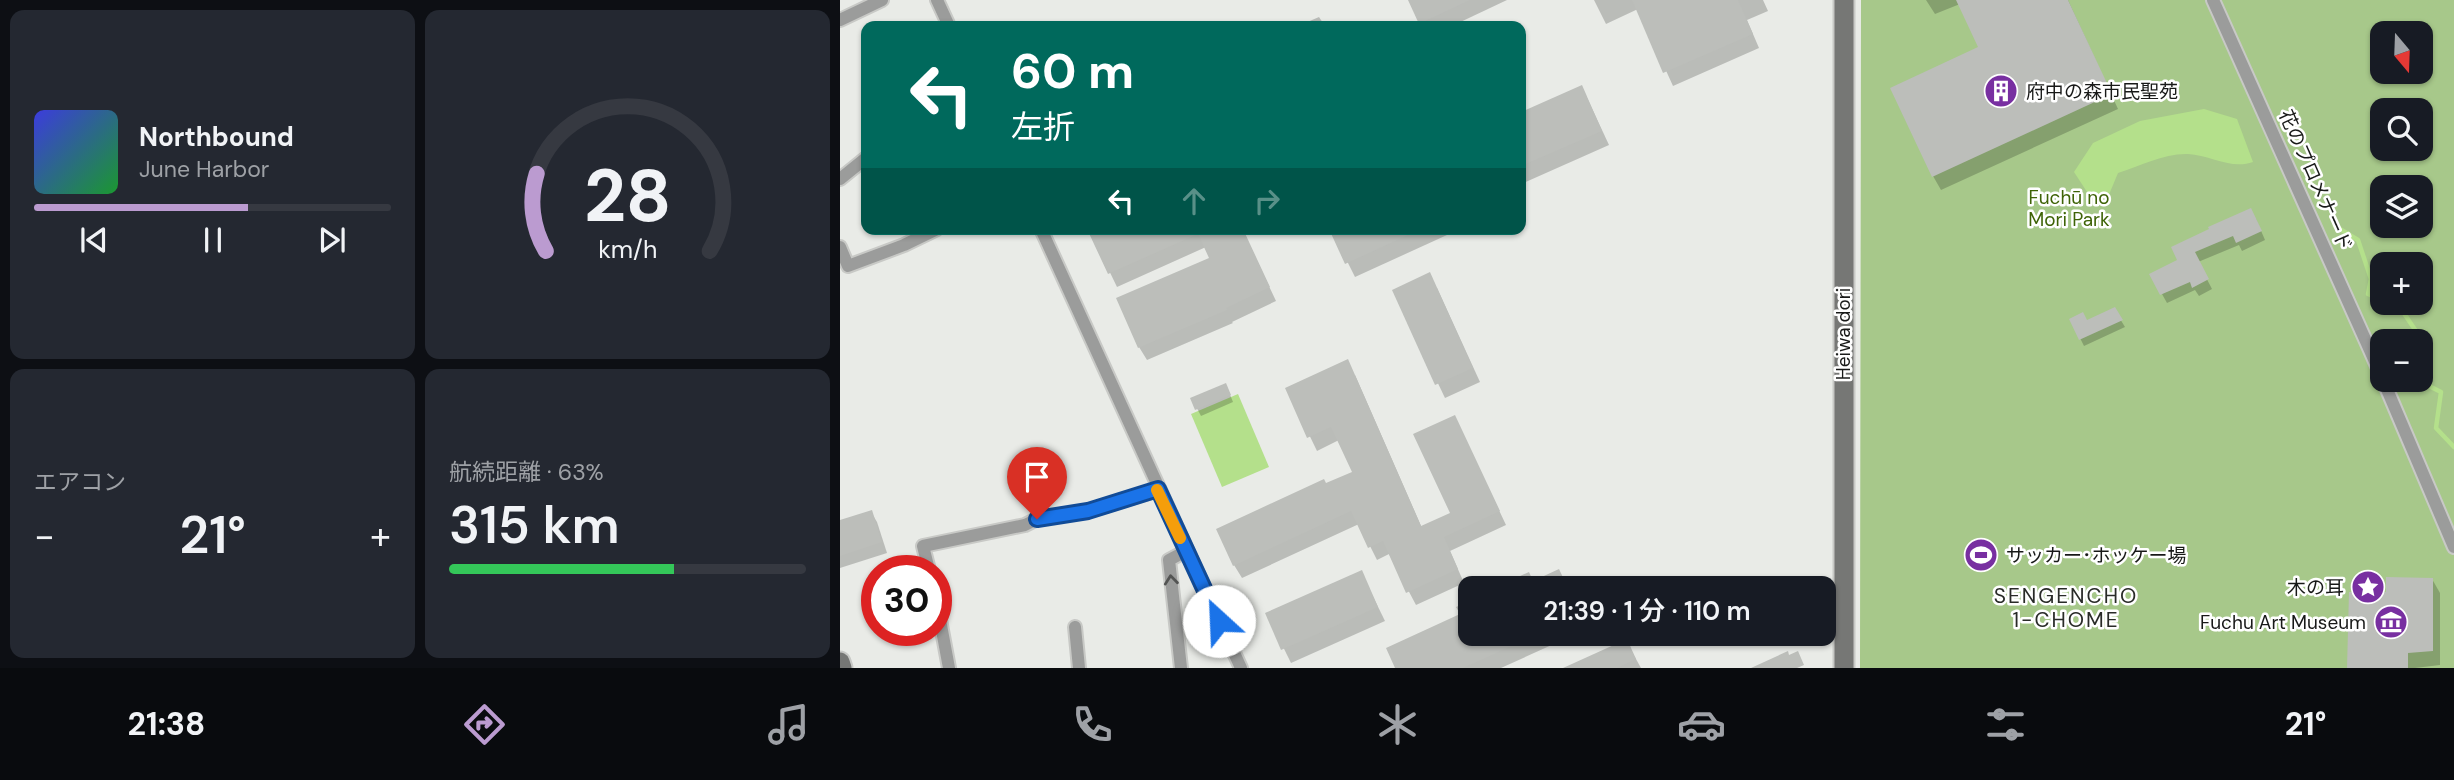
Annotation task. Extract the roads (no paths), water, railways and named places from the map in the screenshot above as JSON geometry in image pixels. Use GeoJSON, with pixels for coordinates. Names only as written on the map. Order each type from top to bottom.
{"type":"FeatureCollection","features":[{"type":"Feature","properties":{"kind":"street"},"geometry":{"type":"LineString","coordinates":[[840,20],[882,0]]}},
{"type":"Feature","properties":{"kind":"street"},"geometry":{"type":"LineString","coordinates":[[937,0],[947,21]]}},
{"type":"Feature","properties":{"kind":"street","name":"Heiwa dori"},"geometry":{"type":"LineString","coordinates":[[1844,0],[1844,668]]}},
{"type":"Feature","properties":{"kind":"street","name":"花のプロメナード"},"geometry":{"type":"LineString","coordinates":[[2213,0],[2370,351]]}},
{"type":"Feature","properties":{"kind":"street"},"geometry":{"type":"LineString","coordinates":[[840,179],[861,162]]}},
{"type":"Feature","properties":{"kind":"street"},"geometry":{"type":"LineString","coordinates":[[840,247],[848,266],[925,235]]}},
{"type":"Feature","properties":{"kind":"street"},"geometry":{"type":"LineString","coordinates":[[1044,235],[1241,668]]}},
{"type":"Feature","properties":{"kind":"street","name":"花のプロメナード"},"geometry":{"type":"LineString","coordinates":[[2388,392],[2454,547]]}},
{"type":"Feature","properties":{"kind":"street"},"geometry":{"type":"LineString","coordinates":[[925,555],[923,546],[1025,525],[1037,519],[1088,511],[1158,489]]}},
{"type":"Feature","properties":{"kind":"street"},"geometry":{"type":"LineString","coordinates":[[1181,668],[1169,560],[1186,551]]}},
{"type":"Feature","properties":{"kind":"street"},"geometry":{"type":"LineString","coordinates":[[1075,627],[1079,668]]}},
{"type":"Feature","properties":{"kind":"street"},"geometry":{"type":"LineString","coordinates":[[946,646],[950,668]]}},
{"type":"Feature","properties":{"kind":"street"},"geometry":{"type":"LineString","coordinates":[[840,662],[842,668]]}},
{"type":"Feature","properties":{"kind":"waterway"},"geometry":{"type":"LineString","coordinates":[[2335,226],[2358,240],[2370,276]]}},
{"type":"Feature","properties":{"kind":"waterway"},"geometry":{"type":"LineString","coordinates":[[2370,284],[2370,295]]}},
{"type":"Feature","properties":{"kind":"waterway"},"geometry":{"type":"LineString","coordinates":[[2405,315],[2415,329]]}},
{"type":"Feature","properties":{"kind":"waterway"},"geometry":{"type":"LineString","coordinates":[[2433,388],[2441,392],[2436,428],[2454,447]]}},
{"type":"Feature","properties":{"kind":"place","name":"府中の森市民聖苑"},"geometry":{"type":"Point","coordinates":[2001,91]}},
{"type":"Feature","properties":{"kind":"place","name":"サッカー･ホッケー場"},"geometry":{"type":"Point","coordinates":[1981,555]}},
{"type":"Feature","properties":{"kind":"place","name":"木の耳"},"geometry":{"type":"Point","coordinates":[2368,587]}},
{"type":"Feature","properties":{"kind":"place","name":"Fuchu Art Museum"},"geometry":{"type":"Point","coordinates":[2391,622]}},
{"type":"Feature","properties":{"kind":"district","name":"SENGENCHO 1-CHOME"},"geometry":{"type":"Point","coordinates":[2066,608]}},
{"type":"Feature","properties":{"kind":"park label","name":"Fuchū no Mori Park"},"geometry":{"type":"Point","coordinates":[2069,208]}}]}
